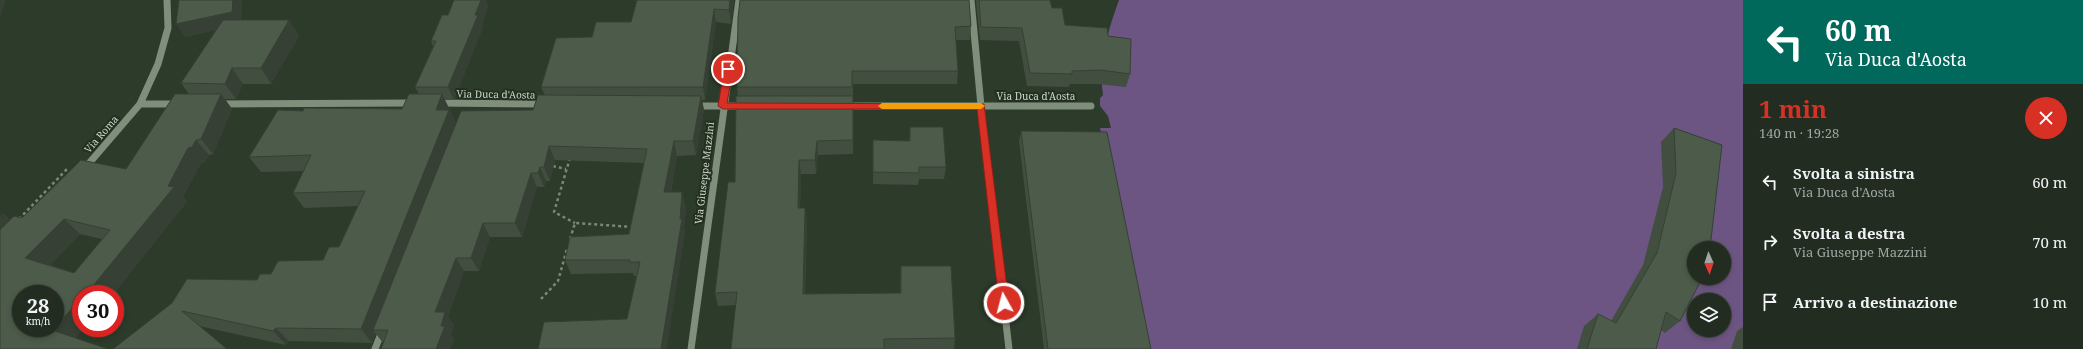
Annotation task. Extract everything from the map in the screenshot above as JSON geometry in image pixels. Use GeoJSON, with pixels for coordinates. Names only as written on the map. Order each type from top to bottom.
{"type":"FeatureCollection","features":[{"type":"Feature","properties":{"kind":"street","name":"Via Roma"},"geometry":{"type":"LineString","coordinates":[[78,175],[140,104],[158,64],[168,28],[167,0]]}},
{"type":"Feature","properties":{"kind":"street","name":"Via Giuseppe Mazzini"},"geometry":{"type":"LineString","coordinates":[[690,349],[739,0]]}},
{"type":"Feature","properties":{"kind":"street"},"geometry":{"type":"LineString","coordinates":[[971,0],[981,106],[1009,349]]}},
{"type":"Feature","properties":{"kind":"street"},"geometry":{"type":"LineString","coordinates":[[211,104],[424,103]]}},
{"type":"Feature","properties":{"kind":"street","name":"Via Duca d'Aosta"},"geometry":{"type":"LineString","coordinates":[[431,103],[469,107],[549,104]]}},
{"type":"Feature","properties":{"kind":"street"},"geometry":{"type":"LineString","coordinates":[[140,104],[188,104]]}},
{"type":"Feature","properties":{"kind":"street"},"geometry":{"type":"LineString","coordinates":[[683,106],[754,106]]}},
{"type":"Feature","properties":{"kind":"street","name":"Via Duca d'Aosta"},"geometry":{"type":"LineString","coordinates":[[840,106],[1091,106]]}},
{"type":"Feature","properties":{"kind":"street"},"geometry":{"type":"LineString","coordinates":[[375,349],[384,327]]}},
{"type":"Feature","properties":{"kind":"path"},"geometry":{"type":"LineString","coordinates":[[571,155],[554,212],[575,223],[638,227]]}},
{"type":"Feature","properties":{"kind":"path"},"geometry":{"type":"LineString","coordinates":[[553,166],[566,169]]}},
{"type":"Feature","properties":{"kind":"path"},"geometry":{"type":"LineString","coordinates":[[541,299],[558,281],[575,223]]}},
{"type":"Feature","properties":{"kind":"shaded area"},"geometry":{"type":"Polygon","coordinates":[[[1119,0],[1743,0],[1743,349],[1145,349],[1100,128],[1111,128],[1108,116],[1100,106],[1100,98],[1103,95],[1103,59],[1108,35],[1119,0]]]}},
{"type":"Feature","properties":{"kind":"building"},"geometry":{"type":"Polygon","coordinates":[[[179,0],[233,0],[232,12],[176,24],[179,0]]]}},
{"type":"Feature","properties":{"kind":"building"},"geometry":{"type":"Polygon","coordinates":[[[454,0],[481,0],[475,15],[478,15],[448,87],[415,87],[436,41],[431,41],[442,15],[448,15],[454,0]]]}},
{"type":"Feature","properties":{"kind":"building"},"geometry":{"type":"Polygon","coordinates":[[[637,0],[730,0],[729,10],[714,9],[703,87],[541,87],[556,38],[592,37],[596,22],[631,22],[637,0]]]}},
{"type":"Feature","properties":{"kind":"building"},"geometry":{"type":"Polygon","coordinates":[[[740,0],[969,0],[971,26],[955,27],[958,71],[852,71],[852,87],[737,87],[738,18],[740,0]]]}},
{"type":"Feature","properties":{"kind":"building"},"geometry":{"type":"Polygon","coordinates":[[[979,0],[1050,0],[1052,8],[1062,8],[1065,25],[1107,28],[1108,36],[1131,39],[1130,74],[1101,70],[1072,71],[1072,74],[1030,73],[1022,28],[981,27],[979,0]]]}},
{"type":"Feature","properties":{"kind":"building"},"geometry":{"type":"Polygon","coordinates":[[[223,20],[289,20],[261,68],[232,68],[225,84],[181,83],[223,20]]]}},
{"type":"Feature","properties":{"kind":"building"},"geometry":{"type":"Polygon","coordinates":[[[175,94],[221,94],[201,139],[196,140],[192,147],[188,148],[168,186],[174,187],[94,285],[72,285],[72,309],[64,317],[64,285],[12,285],[12,337],[64,337],[64,334],[108,349],[0,349],[0,230],[14,216],[22,218],[81,160],[126,169],[175,94]],[[64,219],[25,258],[74,273],[110,230],[64,219]]]}},
{"type":"Feature","properties":{"kind":"building"},"geometry":{"type":"Polygon","coordinates":[[[409,94],[442,94],[436,110],[449,110],[361,329],[276,328],[273,331],[182,311],[227,349],[113,349],[172,303],[187,279],[257,280],[260,274],[271,274],[278,261],[323,260],[329,247],[339,247],[365,191],[293,193],[311,155],[249,157],[278,110],[303,111],[304,108],[402,109],[409,94]]]}},
{"type":"Feature","properties":{"kind":"building"},"geometry":{"type":"Polygon","coordinates":[[[538,95],[701,96],[693,141],[674,141],[664,192],[682,192],[680,219],[682,219],[661,349],[538,349],[544,322],[627,319],[640,262],[629,262],[630,260],[565,260],[570,237],[629,234],[647,149],[549,146],[544,167],[540,167],[538,173],[531,173],[515,223],[483,223],[471,258],[456,258],[435,312],[445,312],[441,326],[445,326],[436,349],[381,349],[388,330],[373,330],[461,111],[533,110],[538,95]]]}},
{"type":"Feature","properties":{"kind":"building"},"geometry":{"type":"Polygon","coordinates":[[[736,96],[853,96],[853,140],[817,141],[815,160],[799,160],[798,208],[805,208],[803,294],[901,293],[901,266],[951,266],[955,338],[884,339],[884,349],[731,349],[737,292],[715,293],[728,182],[735,182],[736,96]]]}},
{"type":"Feature","properties":{"kind":"building"},"geometry":{"type":"Polygon","coordinates":[[[910,127],[943,127],[946,167],[919,167],[919,173],[873,172],[873,140],[910,141],[910,127]]]}},
{"type":"Feature","properties":{"kind":"building"},"geometry":{"type":"Polygon","coordinates":[[[1674,128],[1722,145],[1711,241],[1687,241],[1687,285],[1698,285],[1694,293],[1687,293],[1687,307],[1680,321],[1666,312],[1656,349],[1587,349],[1598,314],[1616,323],[1657,253],[1676,173],[1674,128]]]}},
{"type":"Feature","properties":{"kind":"building"},"geometry":{"type":"Polygon","coordinates":[[[1021,131],[1107,132],[1151,349],[1048,349],[1021,131]]]}},
{"type":"Feature","properties":{"kind":"slow traffic"},"geometry":{"type":"LineString","coordinates":[[882,106],[981,106]]}},
{"type":"Feature","properties":{"kind":"route"},"geometry":{"type":"LineString","coordinates":[[728,69],[723,106],[981,106],[1004,303]]}}]}
